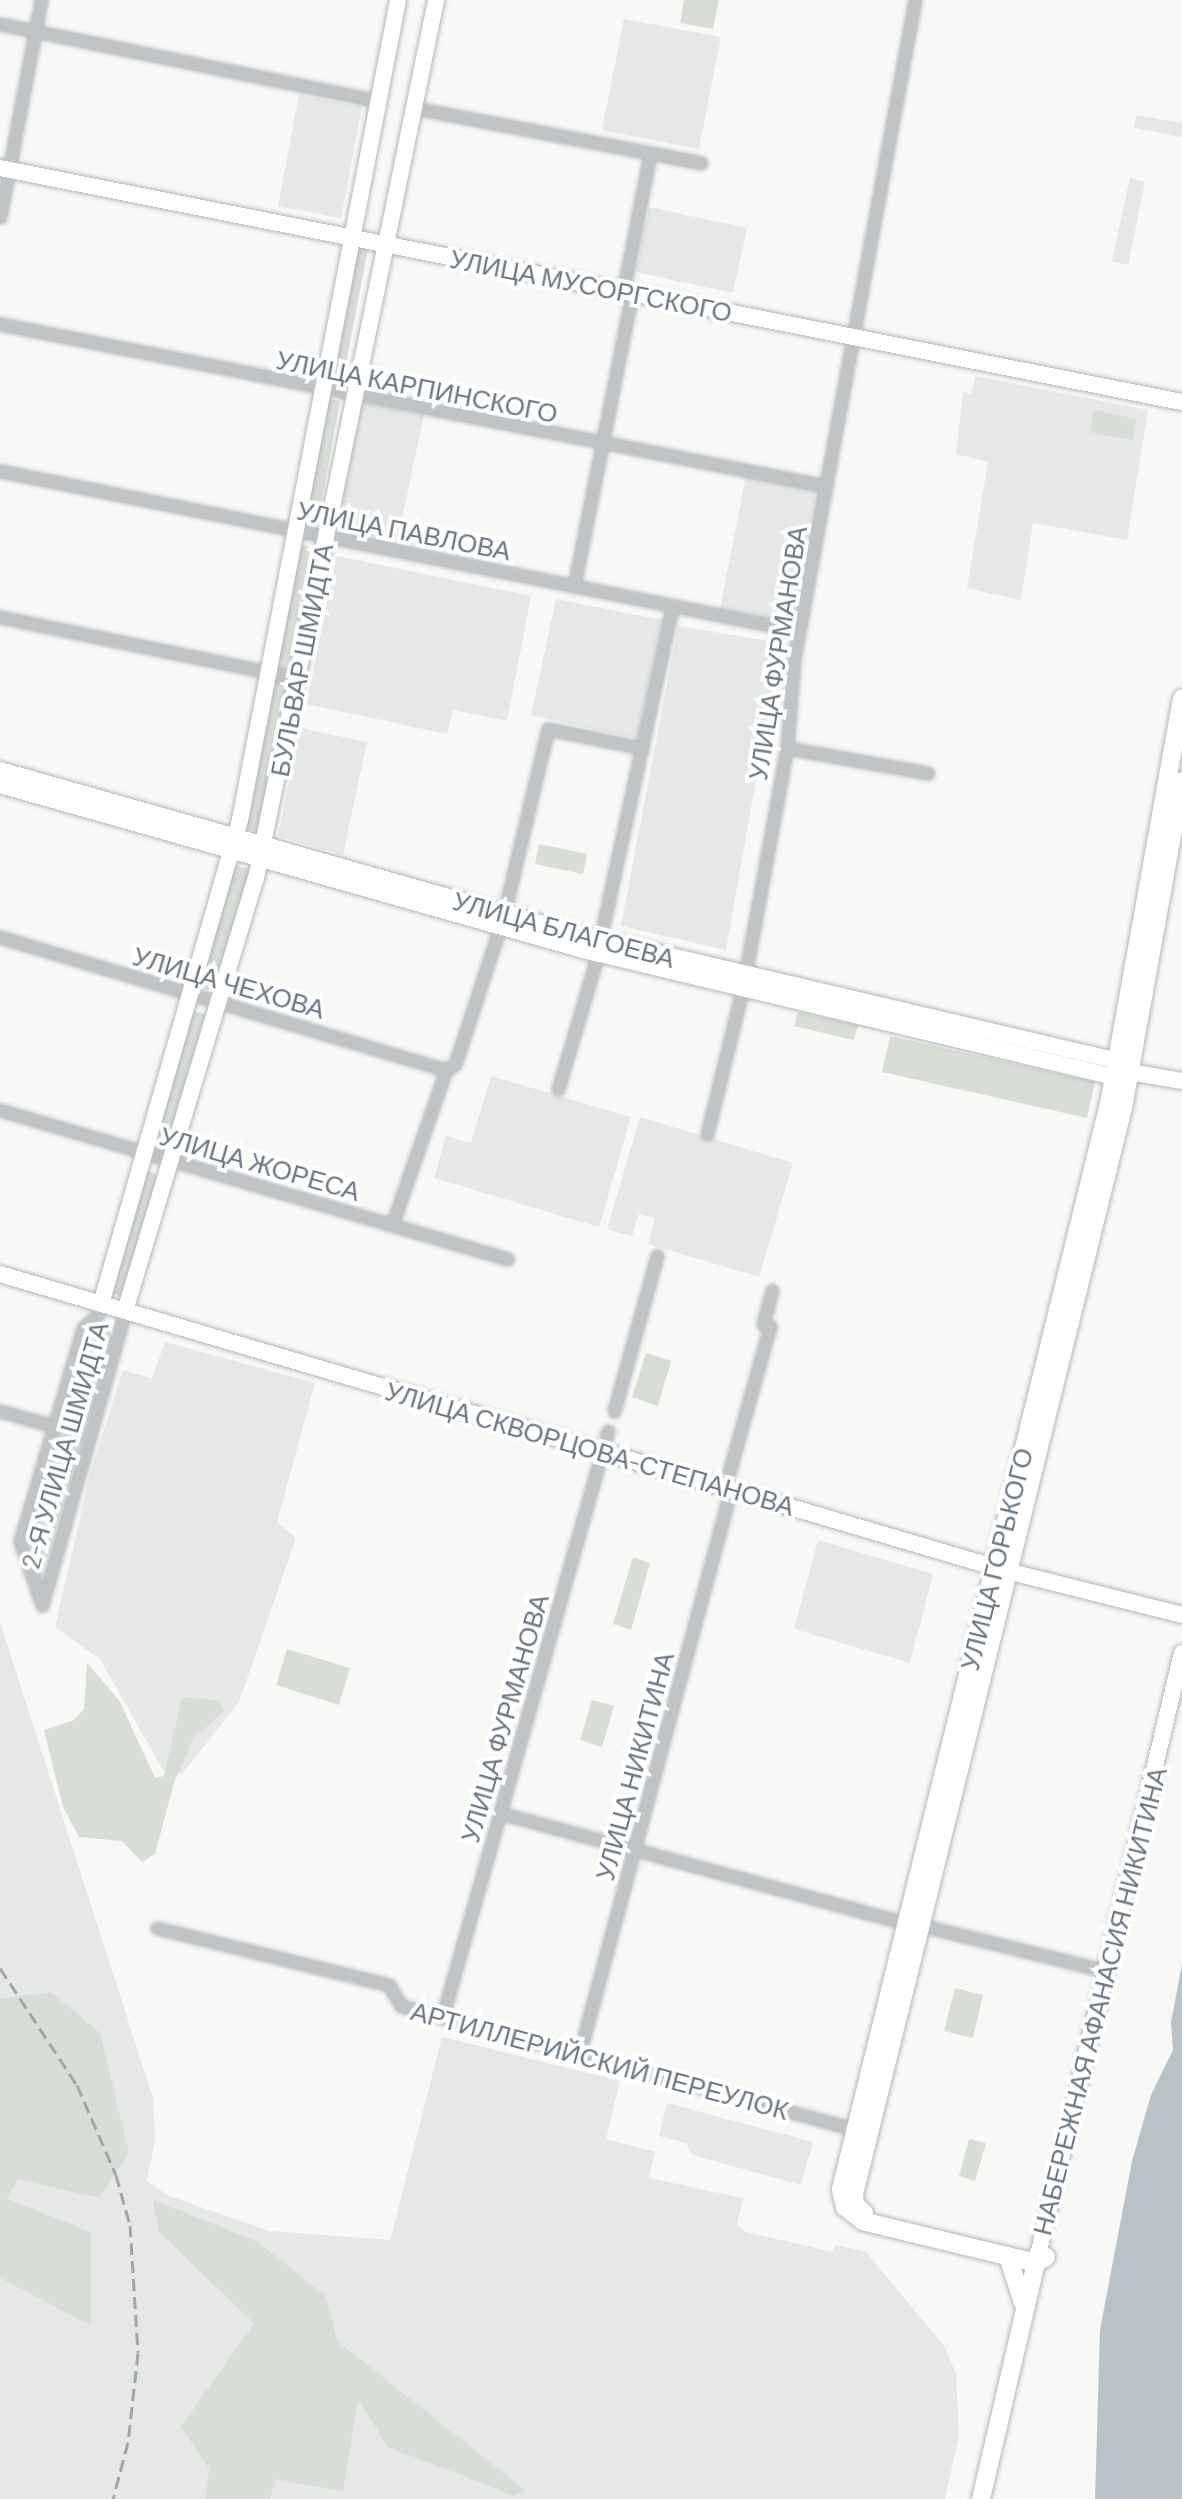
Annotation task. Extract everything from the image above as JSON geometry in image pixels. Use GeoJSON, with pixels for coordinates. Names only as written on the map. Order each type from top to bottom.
{"type":"FeatureCollection","features":[{"type":"Feature","properties":{"kind":"main road","name":"УЛИЦА ГОРЬКОГО"},"geometry":{"type":"LineString","coordinates":[[1121,1070],[1177,757],[1182,699]]}},
{"type":"Feature","properties":{"kind":"main road","name":"УЛИЦА ГОРЬКОГО"},"geometry":{"type":"LineString","coordinates":[[1040,2258],[1008,2256],[851,2214],[841,2189],[861,2131],[1001,1569],[1121,1070],[1182,781]]}},
{"type":"Feature","properties":{"kind":"main road","name":"УЛИЦА ГОРЬКОГО"},"geometry":{"type":"LineString","coordinates":[[861,2131],[854,2194],[864,2213],[1040,2258]]}},
{"type":"Feature","properties":{"kind":"main road"},"geometry":{"type":"LineString","coordinates":[[1008,2256],[1023,2314]]}},
{"type":"Feature","properties":{"kind":"main road"},"geometry":{"type":"LineString","coordinates":[[981,2499],[1023,2314],[1040,2258]]}},
{"type":"Feature","properties":{"kind":"main road"},"geometry":{"type":"LineString","coordinates":[[989,2499],[1040,2258]]}},
{"type":"Feature","properties":{"kind":"street"},"geometry":{"type":"LineString","coordinates":[[0,217],[4,169],[41,0]]}},
{"type":"Feature","properties":{"kind":"street","name":"БУЛЬВАР ШМИДТА"},"geometry":{"type":"LineString","coordinates":[[101,1304],[232,845],[297,532],[320,390],[398,0]]}},
{"type":"Feature","properties":{"kind":"street","name":"БУЛЬВАР ШМИДТА"},"geometry":{"type":"LineString","coordinates":[[125,1311],[261,853],[436,0]]}},
{"type":"Feature","properties":{"kind":"street","name":"УЛИЦА ФУРМАНОВА"},"geometry":{"type":"LineString","coordinates":[[707,1134],[744,983],[787,748],[799,631],[915,0]]}},
{"type":"Feature","properties":{"kind":"street"},"geometry":{"type":"LineString","coordinates":[[0,24],[378,101]]}},
{"type":"Feature","properties":{"kind":"street"},"geometry":{"type":"LineString","coordinates":[[414,108],[701,163]]}},
{"type":"Feature","properties":{"kind":"street"},"geometry":{"type":"LineString","coordinates":[[574,586],[602,445],[650,154]]}},
{"type":"Feature","properties":{"kind":"street","name":"УЛИЦА МУСОРГСКОГО"},"geometry":{"type":"LineString","coordinates":[[4,169],[1182,402]]}},
{"type":"Feature","properties":{"kind":"street","name":"УЛИЦА КАРПИНСКОГО"},"geometry":{"type":"LineString","coordinates":[[0,324],[355,397],[826,486]]}},
{"type":"Feature","properties":{"kind":"street","name":"УЛИЦА ПАВЛОВА"},"geometry":{"type":"LineString","coordinates":[[0,471],[325,539],[799,631]]}},
{"type":"Feature","properties":{"kind":"street"},"geometry":{"type":"LineString","coordinates":[[558,1089],[599,947],[672,606]]}},
{"type":"Feature","properties":{"kind":"street"},"geometry":{"type":"LineString","coordinates":[[0,617],[297,678]]}},
{"type":"Feature","properties":{"kind":"street"},"geometry":{"type":"LineString","coordinates":[[392,1225],[446,1070],[455,1064],[502,920],[548,729],[642,748]]}},
{"type":"Feature","properties":{"kind":"street"},"geometry":{"type":"LineString","coordinates":[[787,748],[928,773]]}},
{"type":"Feature","properties":{"kind":"street","name":"УЛИЦА БЛАГОЕВА"},"geometry":{"type":"LineString","coordinates":[[0,770],[232,845]]}},
{"type":"Feature","properties":{"kind":"street","name":"УЛИЦА БЛАГОЕВА"},"geometry":{"type":"LineString","coordinates":[[0,785],[232,845],[599,947],[1121,1070],[1182,1081]]}},
{"type":"Feature","properties":{"kind":"street","name":"УЛИЦА ЧЕХОВА"},"geometry":{"type":"LineString","coordinates":[[0,937],[446,1070]]}},
{"type":"Feature","properties":{"kind":"street","name":"УЛИЦА ЖОРЕСА"},"geometry":{"type":"LineString","coordinates":[[0,1110],[508,1259]]}},
{"type":"Feature","properties":{"kind":"street"},"geometry":{"type":"LineString","coordinates":[[614,1411],[657,1256]]}},
{"type":"Feature","properties":{"kind":"street","name":"УЛИЦА СКВОРЦОВА-СТЕПАНОВА"},"geometry":{"type":"LineString","coordinates":[[0,1274],[1001,1569],[1182,1615]]}},
{"type":"Feature","properties":{"kind":"street","name":"УЛИЦА НИКИТИНА"},"geometry":{"type":"LineString","coordinates":[[579,2055],[770,1326],[763,1324],[772,1290]]}},
{"type":"Feature","properties":{"kind":"street","name":"2-Я УЛИЦА ШМИДТА"},"geometry":{"type":"LineString","coordinates":[[101,1304],[97,1316],[83,1328],[20,1541],[42,1605],[125,1311]]}},
{"type":"Feature","properties":{"kind":"street"},"geometry":{"type":"LineString","coordinates":[[0,1411],[54,1426]]}},
{"type":"Feature","properties":{"kind":"street","name":"УЛИЦА ФУРМАНОВА"},"geometry":{"type":"LineString","coordinates":[[442,2018],[608,1431]]}},
{"type":"Feature","properties":{"kind":"street","name":"НАБЕРЕЖНАЯ АФАНАСИЯ НИКИТИНА"},"geometry":{"type":"LineString","coordinates":[[1040,2258],[1182,1653]]}},
{"type":"Feature","properties":{"kind":"street","name":"НАБЕРЕЖНАЯ АФАНАСИЯ НИКИТИНА"},"geometry":{"type":"LineString","coordinates":[[1040,2258],[1182,1691]]}},
{"type":"Feature","properties":{"kind":"street"},"geometry":{"type":"LineString","coordinates":[[500,1813],[913,1924],[1106,1971]]}},
{"type":"Feature","properties":{"kind":"street","name":"АРТИЛЛЕРИЙСКИЙ ПЕРЕУЛОК"},"geometry":{"type":"LineString","coordinates":[[157,1928],[389,1985],[401,2006],[861,2131]]}},
{"type":"Feature","properties":{"kind":"shaded area"},"geometry":{"type":"Polygon","coordinates":[[[684,0],[719,0],[713,29],[680,23],[684,0]]]}},
{"type":"Feature","properties":{"kind":"shaded area"},"geometry":{"type":"Polygon","coordinates":[[[624,19],[721,37],[699,149],[602,130],[624,19]]]}},
{"type":"Feature","properties":{"kind":"shaded area"},"geometry":{"type":"Polygon","coordinates":[[[299,95],[362,107],[341,218],[278,206],[299,95]]]}},
{"type":"Feature","properties":{"kind":"shaded area"},"geometry":{"type":"Polygon","coordinates":[[[1137,115],[1182,123],[1182,137],[1134,128],[1137,115]]]}},
{"type":"Feature","properties":{"kind":"shaded area"},"geometry":{"type":"Polygon","coordinates":[[[1130,178],[1145,182],[1128,265],[1112,261],[1130,178]]]}},
{"type":"Feature","properties":{"kind":"shaded area"},"geometry":{"type":"Polygon","coordinates":[[[649,207],[747,228],[733,293],[636,272],[649,207]]]}},
{"type":"Feature","properties":{"kind":"shaded area"},"geometry":{"type":"Polygon","coordinates":[[[355,246],[368,249],[344,374],[331,372],[355,246]]]}},
{"type":"Feature","properties":{"kind":"shaded area"},"geometry":{"type":"Polygon","coordinates":[[[976,376],[1148,410],[1127,540],[1033,523],[1021,600],[967,588],[988,462],[956,454],[963,392],[971,394],[976,376]]]}},
{"type":"Feature","properties":{"kind":"shaded area"},"geometry":{"type":"Polygon","coordinates":[[[325,398],[340,401],[318,521],[303,518],[325,398]]]}},
{"type":"Feature","properties":{"kind":"shaded area"},"geometry":{"type":"Polygon","coordinates":[[[362,403],[424,415],[396,547],[335,535],[362,403]]]}},
{"type":"Feature","properties":{"kind":"shaded area"},"geometry":{"type":"Polygon","coordinates":[[[1094,410],[1137,419],[1133,440],[1089,432],[1094,410]]]}},
{"type":"Feature","properties":{"kind":"shaded area"},"geometry":{"type":"Polygon","coordinates":[[[746,476],[821,489],[795,624],[720,609],[746,476]]]}},
{"type":"Feature","properties":{"kind":"shaded area"},"geometry":{"type":"Polygon","coordinates":[[[299,544],[312,548],[258,832],[245,828],[299,544]]]}},
{"type":"Feature","properties":{"kind":"shaded area"},"geometry":{"type":"Polygon","coordinates":[[[337,556],[531,596],[507,721],[453,710],[447,734],[306,704],[337,556]]]}},
{"type":"Feature","properties":{"kind":"shaded area"},"geometry":{"type":"Polygon","coordinates":[[[556,599],[662,620],[637,739],[531,715],[556,599]]]}},
{"type":"Feature","properties":{"kind":"shaded area"},"geometry":{"type":"Polygon","coordinates":[[[678,626],[780,643],[726,950],[621,926],[678,626]]]}},
{"type":"Feature","properties":{"kind":"shaded area"},"geometry":{"type":"Polygon","coordinates":[[[300,728],[367,742],[343,855],[278,836],[300,728]]]}},
{"type":"Feature","properties":{"kind":"shaded area"},"geometry":{"type":"Polygon","coordinates":[[[539,844],[587,854],[583,874],[535,864],[539,844]]]}},
{"type":"Feature","properties":{"kind":"shaded area"},"geometry":{"type":"Polygon","coordinates":[[[235,865],[250,869],[212,991],[197,987],[235,865]]]}},
{"type":"Feature","properties":{"kind":"shaded area"},"geometry":{"type":"Polygon","coordinates":[[[191,1011],[205,1014],[163,1155],[150,1151],[191,1011]]]}},
{"type":"Feature","properties":{"kind":"shaded area"},"geometry":{"type":"Polygon","coordinates":[[[798,1012],[858,1025],[854,1040],[794,1026],[798,1012]]]}},
{"type":"Feature","properties":{"kind":"shaded area"},"geometry":{"type":"Polygon","coordinates":[[[890,1036],[1095,1082],[1087,1118],[882,1072],[890,1036]]]}},
{"type":"Feature","properties":{"kind":"shaded area"},"geometry":{"type":"Polygon","coordinates":[[[491,1076],[631,1117],[599,1227],[434,1178],[446,1136],[471,1143],[491,1076]]]}},
{"type":"Feature","properties":{"kind":"shaded area"},"geometry":{"type":"Polygon","coordinates":[[[640,1117],[793,1163],[759,1277],[648,1244],[655,1218],[639,1214],[632,1236],[607,1229],[640,1117]]]}},
{"type":"Feature","properties":{"kind":"shaded area"},"geometry":{"type":"Polygon","coordinates":[[[145,1170],[158,1175],[123,1297],[110,1293],[145,1170]]]}},
{"type":"Feature","properties":{"kind":"shaded area"},"geometry":{"type":"Polygon","coordinates":[[[98,1324],[109,1327],[112,1338],[40,1582],[28,1540],[89,1332],[98,1324]]]}},
{"type":"Feature","properties":{"kind":"shaded area"},"geometry":{"type":"Polygon","coordinates":[[[165,1342],[315,1383],[277,1522],[296,1538],[239,1702],[182,1774],[163,1770],[100,1659],[55,1627],[90,1474],[123,1370],[152,1379],[165,1342]]]}},
{"type":"Feature","properties":{"kind":"shaded area"},"geometry":{"type":"Polygon","coordinates":[[[646,1353],[671,1361],[658,1406],[632,1397],[646,1353]]]}},
{"type":"Feature","properties":{"kind":"shaded area"},"geometry":{"type":"Polygon","coordinates":[[[818,1540],[933,1574],[910,1663],[794,1629],[818,1540]]]}},
{"type":"Feature","properties":{"kind":"shaded area"},"geometry":{"type":"Polygon","coordinates":[[[633,1557],[650,1563],[631,1630],[613,1624],[633,1557]]]}},
{"type":"Feature","properties":{"kind":"shaded area"},"geometry":{"type":"Polygon","coordinates":[[[0,1622],[153,2098],[155,2140],[147,2181],[169,2196],[270,2231],[390,2240],[442,2037],[620,2081],[606,2139],[655,2152],[649,2178],[743,2198],[737,2224],[746,2232],[833,2252],[835,2245],[866,2252],[945,2347],[956,2374],[959,2435],[945,2499],[0,2499],[0,1622]]]}},
{"type":"Feature","properties":{"kind":"shaded area"},"geometry":{"type":"Polygon","coordinates":[[[287,1649],[350,1668],[339,1705],[276,1685],[287,1649]]]}},
{"type":"Feature","properties":{"kind":"shaded area"},"geometry":{"type":"Polygon","coordinates":[[[87,1663],[119,1700],[155,1778],[164,1776],[182,1697],[215,1700],[225,1710],[193,1739],[174,1783],[155,1854],[142,1862],[122,1841],[79,1837],[63,1807],[44,1730],[74,1720],[84,1709],[87,1663]]]}},
{"type":"Feature","properties":{"kind":"shaded area"},"geometry":{"type":"Polygon","coordinates":[[[592,1700],[614,1706],[602,1747],[580,1740],[592,1700]]]}},
{"type":"Feature","properties":{"kind":"shaded area"},"geometry":{"type":"Polygon","coordinates":[[[1182,1964],[1182,2499],[1095,2499],[1100,2330],[1132,2161],[1151,2095],[1173,2050],[1171,2022],[1182,1964]]]}},
{"type":"Feature","properties":{"kind":"shaded area"},"geometry":{"type":"Polygon","coordinates":[[[955,1988],[983,1995],[973,2038],[944,2031],[955,1988]]]}},
{"type":"Feature","properties":{"kind":"shaded area"},"geometry":{"type":"Polygon","coordinates":[[[51,1992],[100,2033],[129,2153],[99,2198],[18,2179],[7,2199],[91,2232],[91,2325],[0,2278],[0,1999],[51,1992]]]}},
{"type":"Feature","properties":{"kind":"shaded area"},"geometry":{"type":"Polygon","coordinates":[[[667,2103],[813,2142],[801,2185],[692,2155],[686,2143],[659,2136],[667,2103]]]}},
{"type":"Feature","properties":{"kind":"shaded area"},"geometry":{"type":"Polygon","coordinates":[[[969,2139],[986,2143],[975,2181],[959,2176],[969,2139]]]}},
{"type":"Feature","properties":{"kind":"shaded area"},"geometry":{"type":"Polygon","coordinates":[[[153,2200],[256,2241],[325,2295],[337,2341],[525,2490],[515,2496],[388,2447],[358,2399],[343,2491],[275,2479],[270,2499],[206,2499],[209,2469],[181,2427],[254,2323],[159,2232],[153,2200]]]}},
{"type":"Feature","properties":{"kind":"railway"},"geometry":{"type":"LineString","coordinates":[[0,1968],[77,2085],[116,2175],[130,2225],[138,2353],[128,2442],[113,2499]]}}]}
